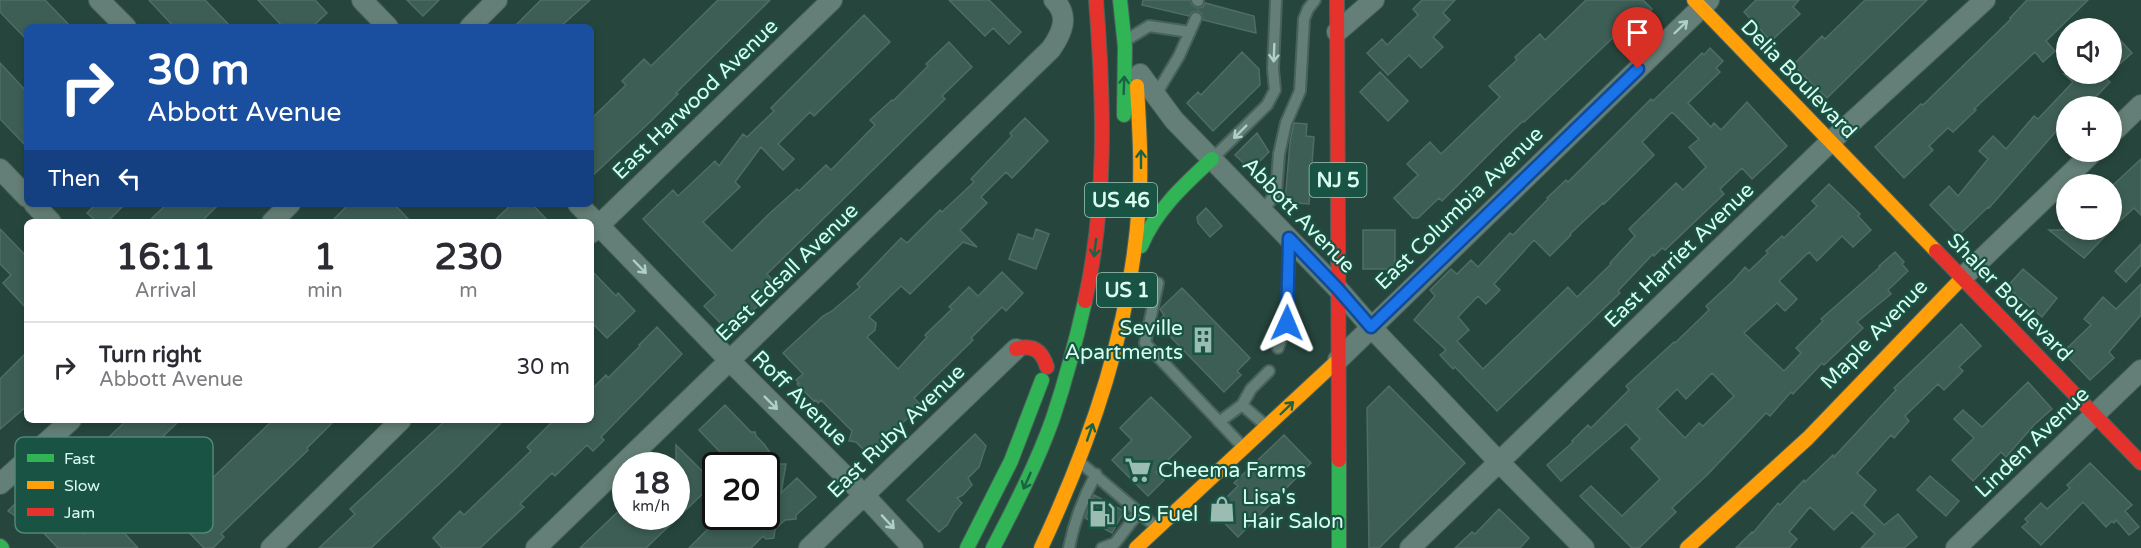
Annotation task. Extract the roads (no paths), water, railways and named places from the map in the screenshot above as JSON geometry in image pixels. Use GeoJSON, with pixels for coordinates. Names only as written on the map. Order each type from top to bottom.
{"type":"FeatureCollection","features":[{"type":"Feature","properties":{"kind":"main road"},"geometry":{"type":"LineString","coordinates":[[1086,203],[1103,106],[1101,46],[1096,0]]}},
{"type":"Feature","properties":{"kind":"main road","name":"US 1"},"geometry":{"type":"LineString","coordinates":[[1041,548],[1079,462],[1110,366],[1137,235],[1141,141],[1136,67],[1125,44],[1120,0]]}},
{"type":"Feature","properties":{"kind":"main road","name":"NJ 5"},"geometry":{"type":"LineString","coordinates":[[1337,0],[1339,548]]}},
{"type":"Feature","properties":{"kind":"main road","name":"Delia Boulevard"},"geometry":{"type":"LineString","coordinates":[[1701,3],[1830,142],[1850,160]]}},
{"type":"Feature","properties":{"kind":"main road"},"geometry":{"type":"LineString","coordinates":[[1124,132],[1125,44]]}},
{"type":"Feature","properties":{"kind":"main road","name":"US 46"},"geometry":{"type":"LineString","coordinates":[[993,548],[1025,488],[1048,433],[1067,377],[1080,328],[1094,260],[1101,198],[1103,106]]}},
{"type":"Feature","properties":{"kind":"main road"},"geometry":{"type":"LineString","coordinates":[[1129,282],[1143,239],[1154,219],[1170,199],[1212,159]]}},
{"type":"Feature","properties":{"kind":"main road","name":"Shaler Boulevard"},"geometry":{"type":"LineString","coordinates":[[1850,160],[2141,463]]}},
{"type":"Feature","properties":{"kind":"main road","name":"Maple Avenue"},"geometry":{"type":"LineString","coordinates":[[1688,548],[1808,438],[1962,278]]}},
{"type":"Feature","properties":{"kind":"main road"},"geometry":{"type":"LineString","coordinates":[[1016,349],[1028,346],[1039,350],[1047,367]]}},
{"type":"Feature","properties":{"kind":"main road"},"geometry":{"type":"LineString","coordinates":[[967,548],[1011,461],[1047,367],[1052,347]]}},
{"type":"Feature","properties":{"kind":"main road","name":"East Columbia Avenue"},"geometry":{"type":"LineString","coordinates":[[1136,548],[1338,360]]}},
{"type":"Feature","properties":{"kind":"street"},"geometry":{"type":"LineString","coordinates":[[99,0],[123,24]]}},
{"type":"Feature","properties":{"kind":"street"},"geometry":{"type":"LineString","coordinates":[[362,0],[385,24]]}},
{"type":"Feature","properties":{"kind":"street"},"geometry":{"type":"LineString","coordinates":[[473,24],[497,0]]}},
{"type":"Feature","properties":{"kind":"street","name":"East Harwood Avenue"},"geometry":{"type":"LineString","coordinates":[[595,229],[832,0]]}},
{"type":"Feature","properties":{"kind":"street","name":"East Edsall Avenue"},"geometry":{"type":"LineString","coordinates":[[536,548],[1051,49],[1061,34],[1063,25],[1062,14],[1054,0]]}},
{"type":"Feature","properties":{"kind":"street"},"geometry":{"type":"LineString","coordinates":[[1337,32],[1374,0]]}},
{"type":"Feature","properties":{"kind":"street","name":"East Harriet Avenue"},"geometry":{"type":"LineString","coordinates":[[1410,548],[1830,142],[1985,0]]}},
{"type":"Feature","properties":{"kind":"street","name":"East Columbia Avenue"},"geometry":{"type":"LineString","coordinates":[[1338,360],[1701,3]]}},
{"type":"Feature","properties":{"kind":"street","name":"Abbott Avenue"},"geometry":{"type":"LineString","coordinates":[[1136,67],[1174,120],[1338,289],[1498,462],[1584,548]]}},
{"type":"Feature","properties":{"kind":"street"},"geometry":{"type":"LineString","coordinates":[[2122,123],[2141,105]]}},
{"type":"Feature","properties":{"kind":"street","name":"Maple Avenue"},"geometry":{"type":"LineString","coordinates":[[1962,278],[2083,162]]}},
{"type":"Feature","properties":{"kind":"street"},"geometry":{"type":"LineString","coordinates":[[0,169],[24,194]]}},
{"type":"Feature","properties":{"kind":"street"},"geometry":{"type":"LineString","coordinates":[[37,207],[48,219]]}},
{"type":"Feature","properties":{"kind":"street"},"geometry":{"type":"LineString","coordinates":[[275,219],[287,207]]}},
{"type":"Feature","properties":{"kind":"street","name":"Roff Avenue"},"geometry":{"type":"LineString","coordinates":[[595,229],[864,495],[913,548]]}},
{"type":"Feature","properties":{"kind":"street","name":"East Ruby Avenue"},"geometry":{"type":"LineString","coordinates":[[809,548],[1016,349]]}},
{"type":"Feature","properties":{"kind":"street","name":"Linden Avenue"},"geometry":{"type":"LineString","coordinates":[[1956,548],[2141,370]]}},
{"type":"Feature","properties":{"kind":"street"},"geometry":{"type":"LineString","coordinates":[[52,437],[68,423]]}},
{"type":"Feature","properties":{"kind":"street"},"geometry":{"type":"LineString","coordinates":[[271,548],[398,423]]}},
{"type":"Feature","properties":{"kind":"street"},"geometry":{"type":"LineString","coordinates":[[0,484],[15,470]]}},
{"type":"Feature","properties":{"kind":"lane"},"geometry":{"type":"LineString","coordinates":[[1212,159],[1267,105],[1275,90],[1276,0]]}},
{"type":"Feature","properties":{"kind":"lane"},"geometry":{"type":"LineString","coordinates":[[1262,212],[1276,193],[1286,123],[1300,91],[1304,18],[1315,0]]}},
{"type":"Feature","properties":{"kind":"lane"},"geometry":{"type":"LineString","coordinates":[[1155,96],[1179,56],[1196,18]]}},
{"type":"Feature","properties":{"kind":"lane"},"geometry":{"type":"LineString","coordinates":[[1125,44],[1149,26],[1190,32]]}},
{"type":"Feature","properties":{"kind":"lane"},"geometry":{"type":"LineString","coordinates":[[1278,348],[1287,323],[1289,238]]}},
{"type":"Feature","properties":{"kind":"lane"},"geometry":{"type":"LineString","coordinates":[[1158,284],[1145,343],[1244,448]]}},
{"type":"Feature","properties":{"kind":"lane"},"geometry":{"type":"LineString","coordinates":[[1219,422],[1242,405],[1251,389],[1269,371]]}},
{"type":"Feature","properties":{"kind":"lane"},"geometry":{"type":"LineString","coordinates":[[1242,405],[1267,427]]}},
{"type":"Feature","properties":{"kind":"lane"},"geometry":{"type":"LineString","coordinates":[[1079,462],[1096,474],[1157,528]]}},
{"type":"Feature","properties":{"kind":"lane"},"geometry":{"type":"LineString","coordinates":[[1070,548],[1074,527],[1096,474]]}},
{"type":"Feature","properties":{"kind":"lane"},"geometry":{"type":"LineString","coordinates":[[1102,548],[1114,543],[1139,512]]}},
{"type":"Feature","properties":{"kind":"place","name":"Seville Apartments"},"geometry":{"type":"Point","coordinates":[1203,340]}},
{"type":"Feature","properties":{"kind":"place","name":"Cheema Farms"},"geometry":{"type":"Point","coordinates":[1138,470]}},
{"type":"Feature","properties":{"kind":"place","name":"Lisa's Hair Salon"},"geometry":{"type":"Point","coordinates":[1222,509]}},
{"type":"Feature","properties":{"kind":"place","name":"US Fuel"},"geometry":{"type":"Point","coordinates":[1102,514]}}]}
